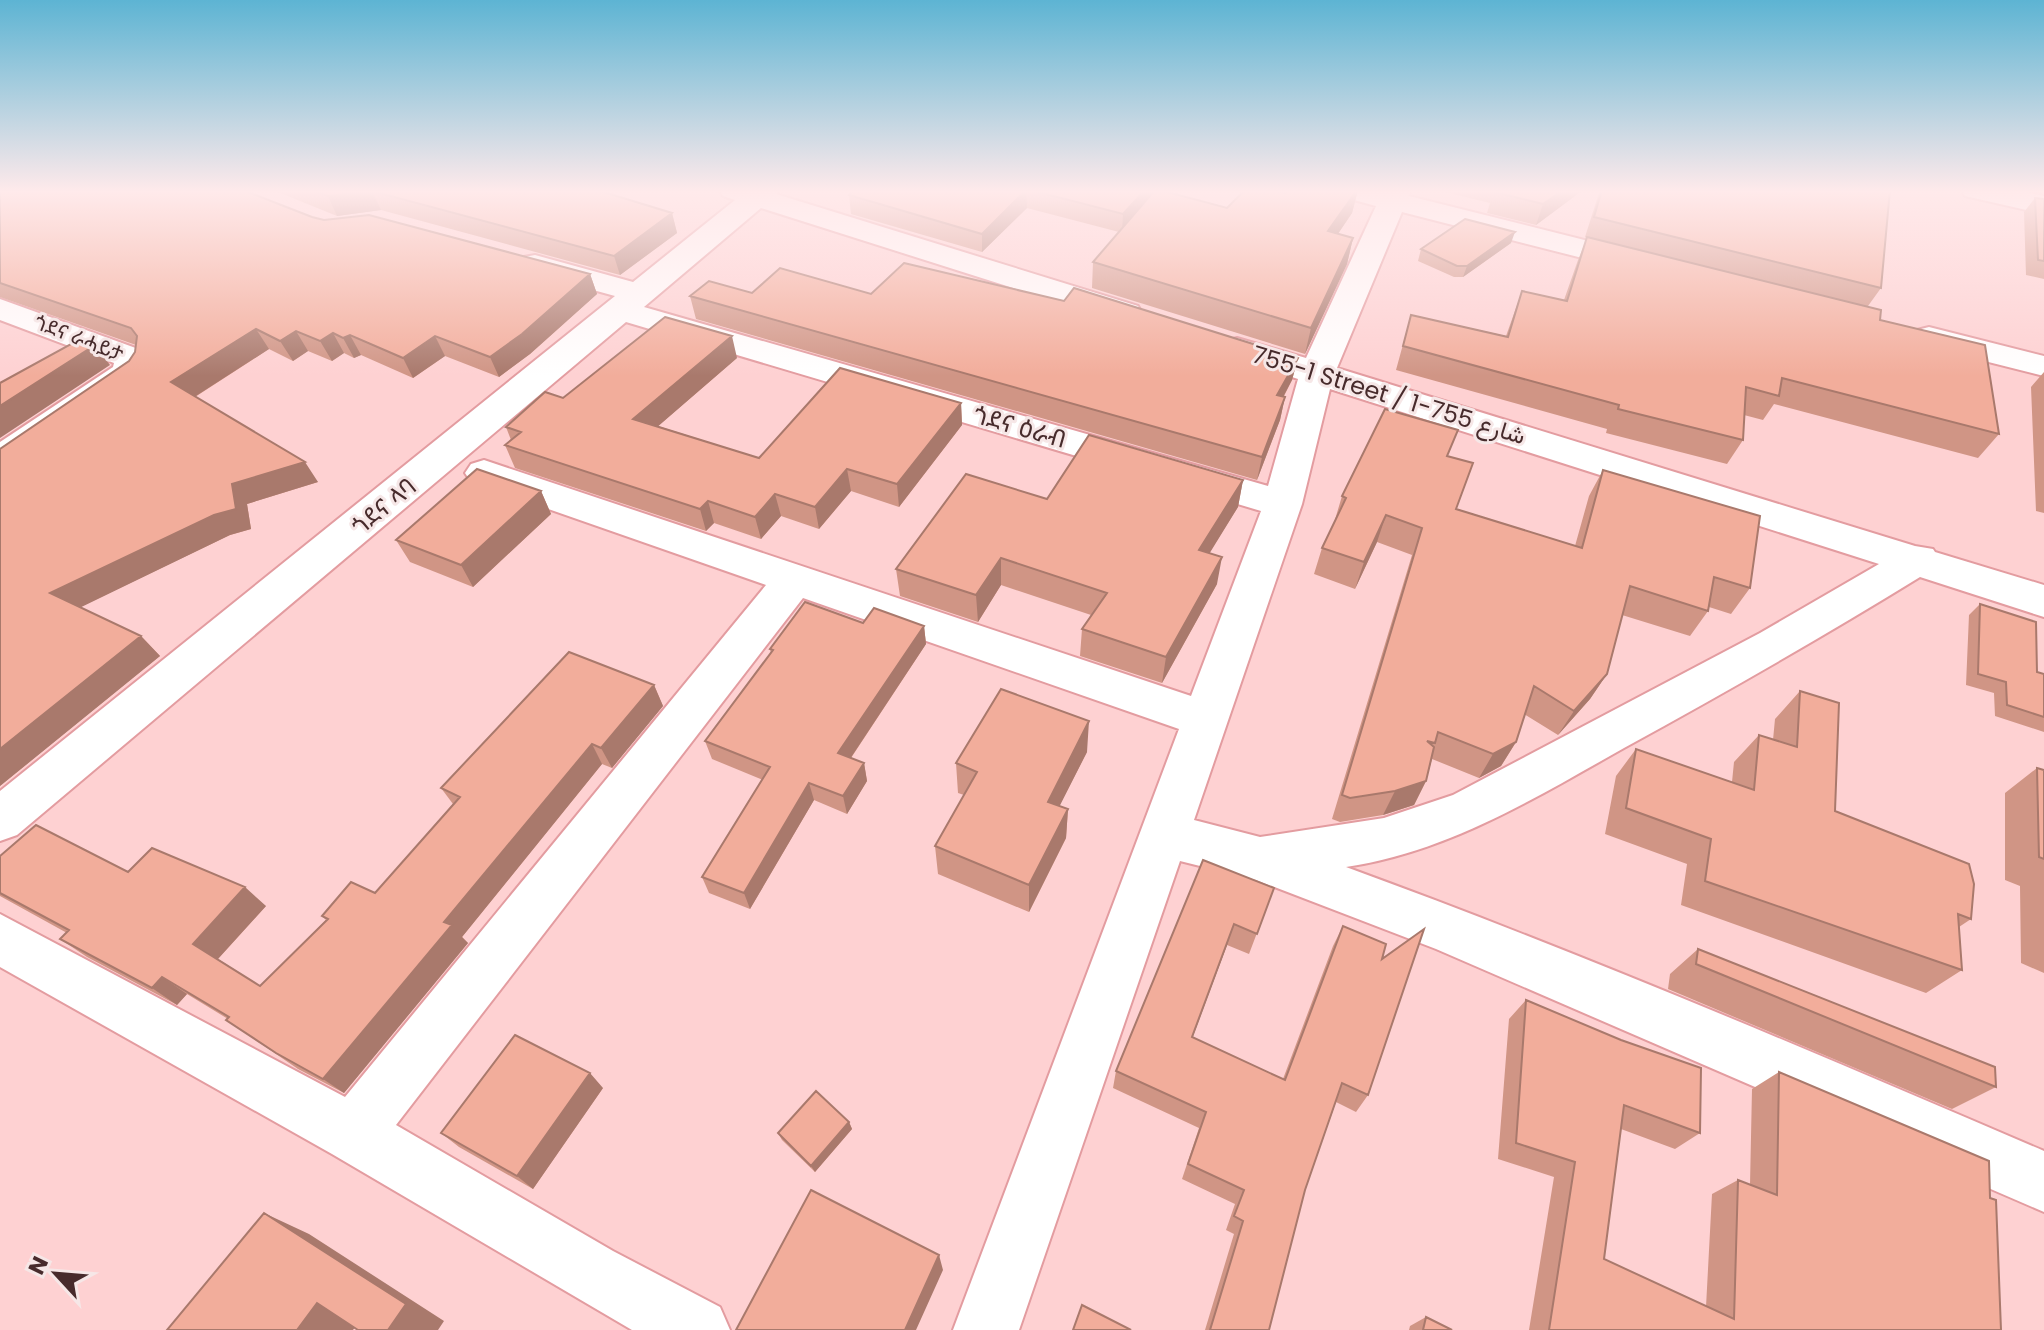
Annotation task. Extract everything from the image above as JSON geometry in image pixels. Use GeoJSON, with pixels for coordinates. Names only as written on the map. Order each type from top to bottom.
{"type":"FeatureCollection","features":[{"type":"Feature","properties":{"kind":"street","name":"ጎደና ላባ"},"geometry":{"type":"LineString","coordinates":[[0,820],[442,459],[685,252]]}},
{"type":"Feature","properties":{"kind":"street"},"geometry":{"type":"LineString","coordinates":[[936,252],[1150,321]]}},
{"type":"Feature","properties":{"kind":"street"},"geometry":{"type":"LineString","coordinates":[[986,1330],[1283,504],[1317,373],[1359,252]]}},
{"type":"Feature","properties":{"kind":"street"},"geometry":{"type":"LineString","coordinates":[[1598,252],[1665,270]]}},
{"type":"Feature","properties":{"kind":"street","name":"ጎደና ዕራብ"},"geometry":{"type":"LineString","coordinates":[[502,255],[629,302],[1283,504]]}},
{"type":"Feature","properties":{"kind":"street","name":"ጎደና ራሓይታ"},"geometry":{"type":"LineString","coordinates":[[0,309],[132,358],[130,372],[0,460]]}},
{"type":"Feature","properties":{"kind":"street"},"geometry":{"type":"LineString","coordinates":[[1907,332],[2044,366]]}},
{"type":"Feature","properties":{"kind":"street","name":"755-1 Street / شارع 755-1"},"geometry":{"type":"LineString","coordinates":[[1211,340],[1919,559],[2044,601]]}},
{"type":"Feature","properties":{"kind":"street"},"geometry":{"type":"LineString","coordinates":[[442,459],[1205,719]]}},
{"type":"Feature","properties":{"kind":"street"},"geometry":{"type":"LineString","coordinates":[[1258,858],[1384,840],[1469,810],[1775,645],[1919,559]]}},
{"type":"Feature","properties":{"kind":"street"},"geometry":{"type":"LineString","coordinates":[[353,1133],[795,578]]}},
{"type":"Feature","properties":{"kind":"street"},"geometry":{"type":"LineString","coordinates":[[1164,835],[1258,858],[1454,931],[1741,1050],[2044,1182]]}},
{"type":"Feature","properties":{"kind":"street"},"geometry":{"type":"LineString","coordinates":[[0,939],[353,1133],[591,1273],[697,1330]]}},
{"type":"Feature","properties":{"kind":"building"},"geometry":{"type":"Polygon","coordinates":[[[0,252],[508,252],[590,274],[522,334],[490,357],[435,336],[403,358],[350,335],[343,338],[333,333],[320,341],[296,331],[280,341],[256,329],[171,382],[305,462],[232,484],[236,509],[214,515],[50,593],[141,636],[0,749],[0,449],[129,361],[135,352],[137,336],[131,328],[0,283],[0,252]]]}},
{"type":"Feature","properties":{"kind":"building"},"geometry":{"type":"Polygon","coordinates":[[[1102,252],[1346,252],[1311,328],[1093,262],[1102,252]]]}},
{"type":"Feature","properties":{"kind":"building"},"geometry":{"type":"Polygon","coordinates":[[[1427,252],[1487,252],[1467,266],[1457,266],[1427,252]]]}},
{"type":"Feature","properties":{"kind":"building"},"geometry":{"type":"Polygon","coordinates":[[[1582,252],[1648,252],[1881,310],[1880,320],[1985,345],[1999,434],[1782,378],[1779,396],[1746,387],[1743,440],[1618,409],[1619,405],[1403,346],[1411,315],[1508,337],[1522,291],[1567,301],[1582,252]]]}},
{"type":"Feature","properties":{"kind":"building"},"geometry":{"type":"Polygon","coordinates":[[[1736,252],[1884,252],[1881,288],[1736,252]]]}},
{"type":"Feature","properties":{"kind":"building"},"geometry":{"type":"Polygon","coordinates":[[[2038,252],[2044,252],[2044,261],[2038,260],[2038,252]]]}},
{"type":"Feature","properties":{"kind":"building"},"geometry":{"type":"Polygon","coordinates":[[[904,263],[1064,301],[1074,288],[1298,358],[1277,395],[1285,397],[1262,457],[690,296],[709,281],[752,293],[780,268],[871,294],[904,263]]]}},
{"type":"Feature","properties":{"kind":"building"},"geometry":{"type":"Polygon","coordinates":[[[665,317],[732,336],[633,419],[759,458],[840,368],[961,403],[897,484],[847,469],[815,507],[775,494],[755,517],[708,501],[700,509],[505,445],[521,432],[506,427],[545,392],[563,398],[665,317]]]}},
{"type":"Feature","properties":{"kind":"building"},"geometry":{"type":"Polygon","coordinates":[[[80,339],[95,345],[0,406],[0,383],[80,339]]]}},
{"type":"Feature","properties":{"kind":"building"},"geometry":{"type":"Polygon","coordinates":[[[1385,409],[1458,430],[1447,456],[1473,463],[1456,509],[1582,548],[1603,470],[1760,516],[1750,588],[1714,577],[1708,611],[1630,586],[1607,674],[1574,711],[1534,686],[1516,742],[1493,754],[1438,732],[1435,743],[1427,741],[1434,747],[1426,781],[1395,791],[1350,798],[1342,795],[1422,528],[1386,515],[1364,562],[1322,548],[1346,498],[1342,496],[1385,409]]]}},
{"type":"Feature","properties":{"kind":"building"},"geometry":{"type":"Polygon","coordinates":[[[1089,435],[1243,480],[1199,550],[1222,557],[1166,657],[1082,629],[1107,593],[1001,558],[976,595],[896,569],[966,474],[1047,499],[1089,435]]]}},
{"type":"Feature","properties":{"kind":"building"},"geometry":{"type":"Polygon","coordinates":[[[477,469],[541,491],[461,565],[396,540],[477,469]]]}},
{"type":"Feature","properties":{"kind":"building"},"geometry":{"type":"Polygon","coordinates":[[[805,602],[863,623],[874,608],[924,626],[838,753],[864,763],[843,796],[809,783],[744,893],[702,877],[770,767],[705,741],[805,602]]]}},
{"type":"Feature","properties":{"kind":"building"},"geometry":{"type":"Polygon","coordinates":[[[1980,604],[2036,622],[2037,672],[2044,674],[2044,717],[2007,705],[2006,682],[1978,674],[1980,604]]]}},
{"type":"Feature","properties":{"kind":"building"},"geometry":{"type":"Polygon","coordinates":[[[569,652],[654,685],[601,748],[592,744],[444,922],[452,925],[323,1079],[276,1053],[226,1020],[229,1017],[162,977],[152,988],[60,939],[69,930],[0,893],[0,856],[36,825],[128,872],[152,848],[245,887],[193,944],[260,986],[328,919],[322,916],[351,882],[375,893],[460,797],[441,788],[569,652]]]}},
{"type":"Feature","properties":{"kind":"building"},"geometry":{"type":"Polygon","coordinates":[[[1001,689],[1089,721],[1048,802],[1068,809],[1029,885],[935,846],[977,772],[956,763],[1001,689]]]}},
{"type":"Feature","properties":{"kind":"building"},"geometry":{"type":"Polygon","coordinates":[[[1800,691],[1839,703],[1835,811],[1969,864],[1974,884],[1971,919],[1958,914],[1962,970],[1705,881],[1711,839],[1626,808],[1636,749],[1754,790],[1759,735],[1797,747],[1800,691]]]}},
{"type":"Feature","properties":{"kind":"building"},"geometry":{"type":"Polygon","coordinates":[[[2037,768],[2044,770],[2044,859],[2039,857],[2037,768]]]}},
{"type":"Feature","properties":{"kind":"building"},"geometry":{"type":"Polygon","coordinates":[[[1203,860],[1274,888],[1257,934],[1234,924],[1192,1037],[1285,1080],[1343,926],[1386,944],[1382,959],[1424,929],[1368,1095],[1342,1083],[1305,1190],[1269,1330],[1210,1330],[1243,1221],[1234,1216],[1244,1190],[1188,1164],[1206,1112],[1116,1071],[1203,860]]]}},
{"type":"Feature","properties":{"kind":"building"},"geometry":{"type":"Polygon","coordinates":[[[1698,949],[1995,1067],[1996,1087],[1696,964],[1698,949]]]}},
{"type":"Feature","properties":{"kind":"building"},"geometry":{"type":"Polygon","coordinates":[[[1526,1000],[1621,1040],[1701,1068],[1700,1133],[1624,1105],[1604,1259],[1734,1319],[1738,1180],[1777,1195],[1779,1072],[1989,1161],[1990,1198],[1996,1200],[2001,1330],[1549,1330],[1575,1162],[1516,1143],[1526,1000]]]}},
{"type":"Feature","properties":{"kind":"building"},"geometry":{"type":"Polygon","coordinates":[[[515,1035],[590,1073],[517,1176],[441,1133],[515,1035]]]}},
{"type":"Feature","properties":{"kind":"building"},"geometry":{"type":"Polygon","coordinates":[[[816,1091],[849,1122],[811,1166],[778,1133],[816,1091]]]}},
{"type":"Feature","properties":{"kind":"building"},"geometry":{"type":"Polygon","coordinates":[[[811,1190],[939,1255],[905,1330],[736,1330],[811,1190]]]}},
{"type":"Feature","properties":{"kind":"building"},"geometry":{"type":"Polygon","coordinates":[[[264,1213],[406,1304],[388,1330],[358,1330],[317,1303],[297,1330],[167,1330],[264,1213]]]}},
{"type":"Feature","properties":{"kind":"building"},"geometry":{"type":"Polygon","coordinates":[[[1082,1305],[1131,1330],[1073,1330],[1082,1305]]]}},
{"type":"Feature","properties":{"kind":"building"},"geometry":{"type":"Polygon","coordinates":[[[1426,1317],[1452,1330],[1423,1330],[1426,1317]]]}}]}
